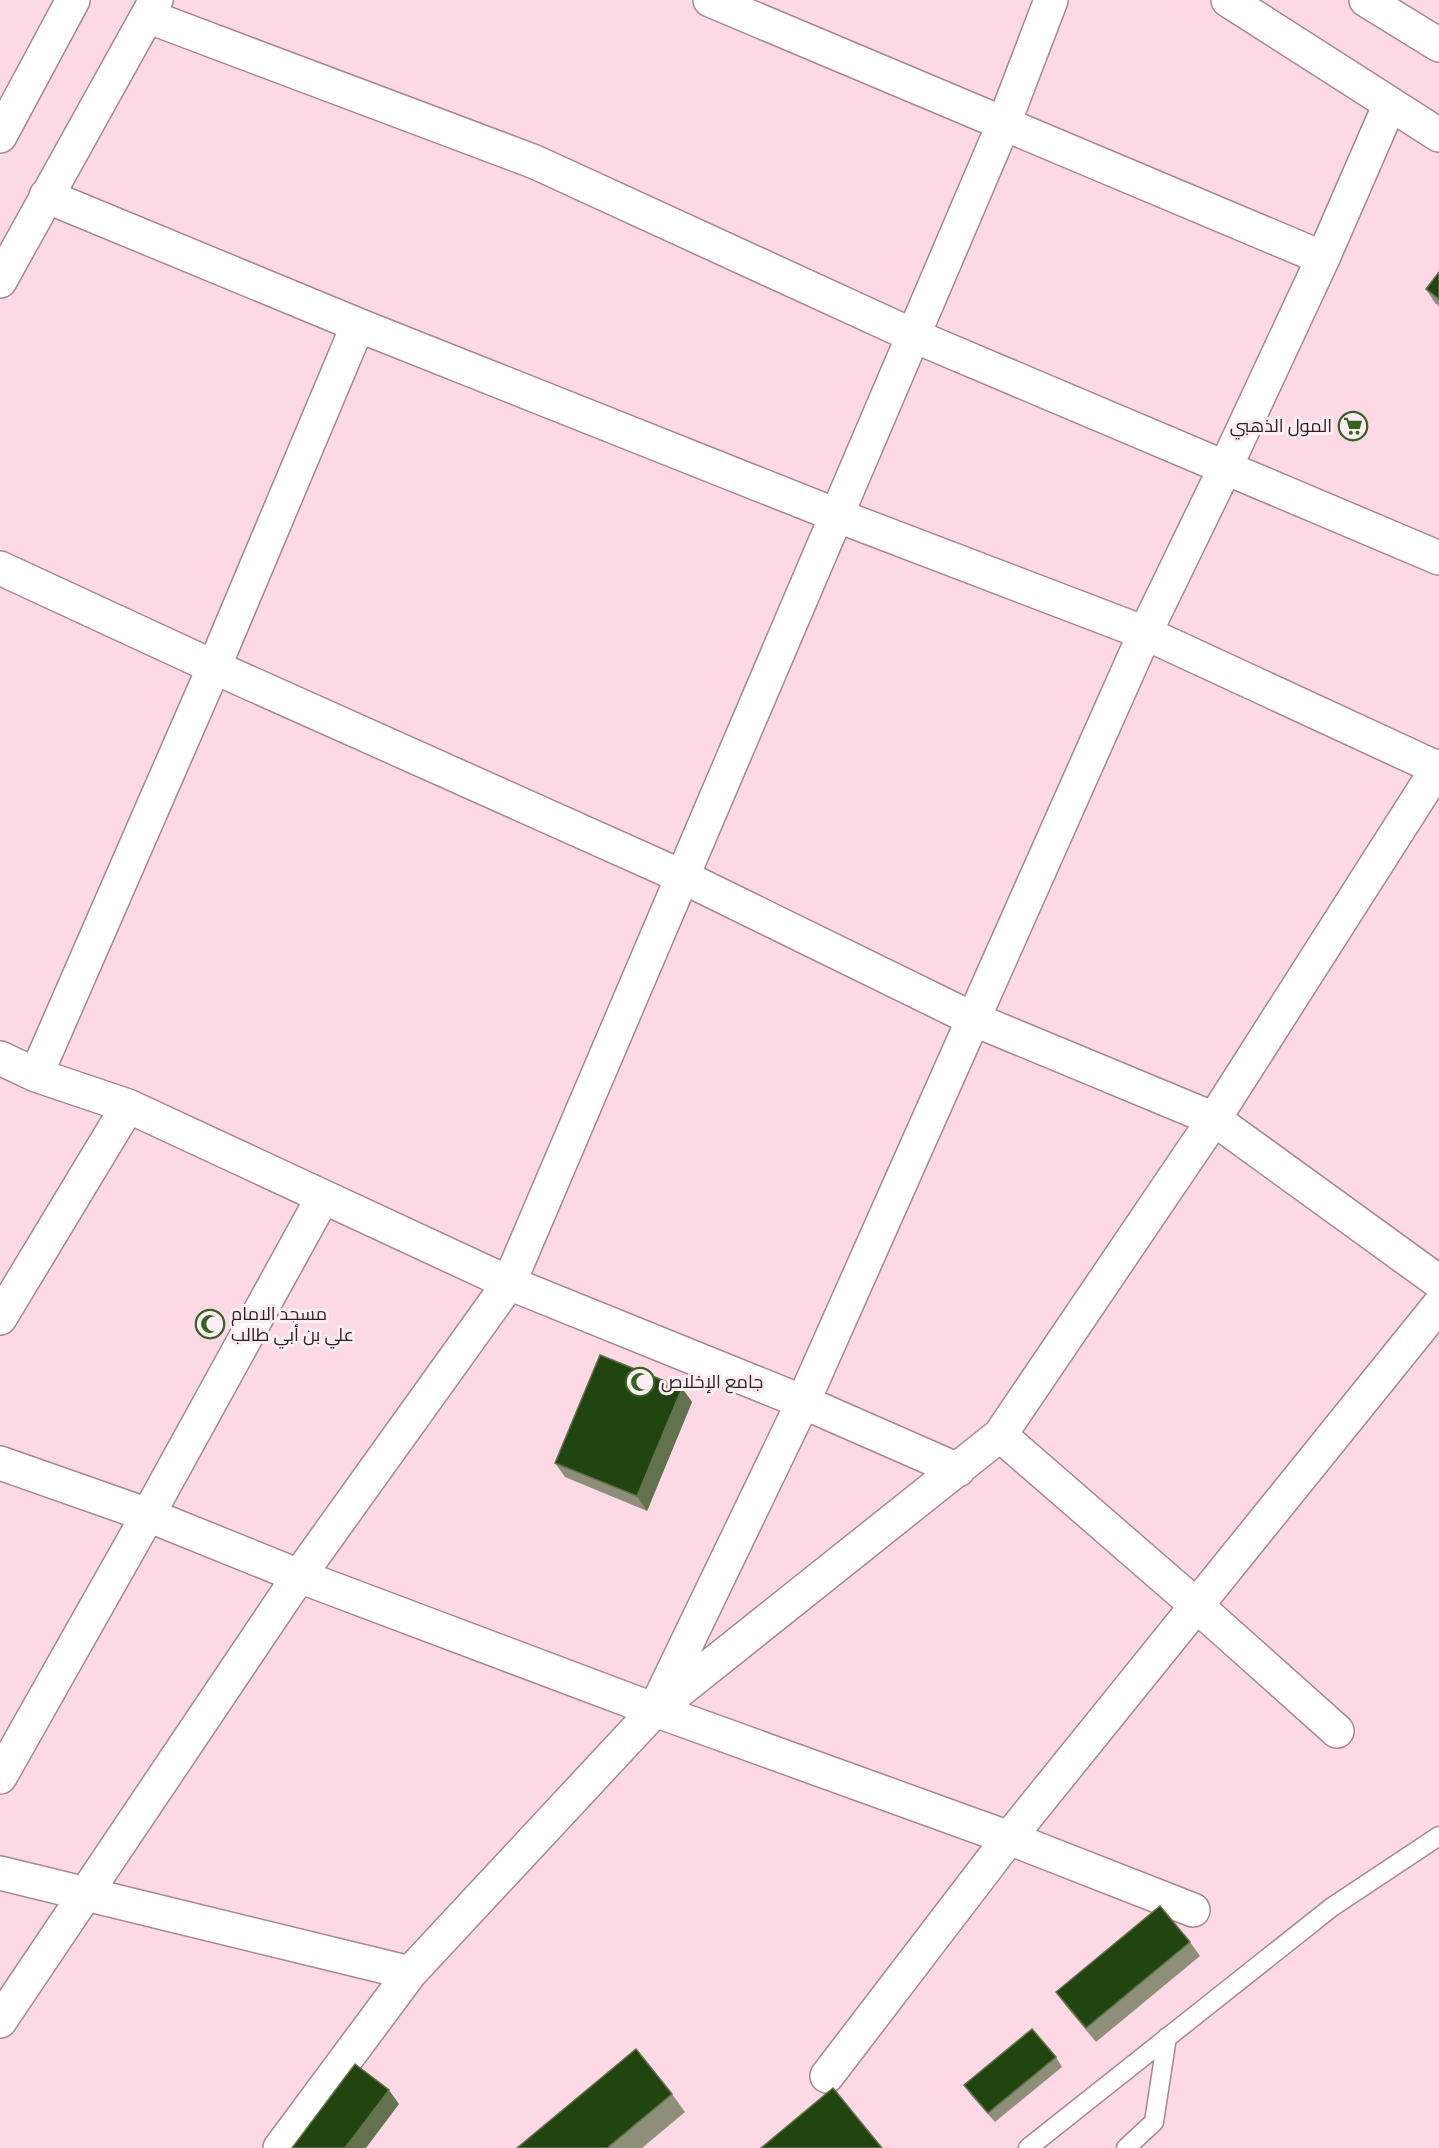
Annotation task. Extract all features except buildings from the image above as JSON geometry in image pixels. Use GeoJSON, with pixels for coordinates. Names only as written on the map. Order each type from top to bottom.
{"type":"FeatureCollection","features":[{"type":"Feature","properties":{"kind":"main road"},"geometry":{"type":"LineString","coordinates":[[3,124],[73,0]]}},
{"type":"Feature","properties":{"kind":"main road"},"geometry":{"type":"LineString","coordinates":[[710,0],[1323,258]]}},
{"type":"Feature","properties":{"kind":"main road"},"geometry":{"type":"LineString","coordinates":[[0,2021],[299,1576],[509,1283],[1004,123],[1051,0]]}},
{"type":"Feature","properties":{"kind":"main road"},"geometry":{"type":"LineString","coordinates":[[1228,0],[1439,135]]}},
{"type":"Feature","properties":{"kind":"main road"},"geometry":{"type":"LineString","coordinates":[[1366,0],[1439,45]]}},
{"type":"Feature","properties":{"kind":"main road"},"geometry":{"type":"LineString","coordinates":[[0,281],[151,8],[535,162],[912,335],[1439,558]]}},
{"type":"Feature","properties":{"kind":"main road"},"geometry":{"type":"LineString","coordinates":[[655,1710],[803,1402],[1144,633],[1226,466],[1323,258],[1390,104]]}},
{"type":"Feature","properties":{"kind":"main road"},"geometry":{"type":"LineString","coordinates":[[46,196],[358,325],[836,515],[1144,633],[1438,768],[1214,1119],[1000,1435],[655,1710],[410,1972],[280,2148]]}},
{"type":"Feature","properties":{"kind":"main road"},"geometry":{"type":"LineString","coordinates":[[36,1075],[214,667],[358,325]]}},
{"type":"Feature","properties":{"kind":"main road"},"geometry":{"type":"LineString","coordinates":[[0,568],[214,667],[683,877],[973,1019],[1214,1119],[1439,1282]]}},
{"type":"Feature","properties":{"kind":"main road"},"geometry":{"type":"LineString","coordinates":[[0,1058],[36,1075],[128,1106],[509,1283],[803,1402],[958,1470]]}},
{"type":"Feature","properties":{"kind":"main road"},"geometry":{"type":"LineString","coordinates":[[0,1318],[128,1106]]}},
{"type":"Feature","properties":{"kind":"main road"},"geometry":{"type":"LineString","coordinates":[[0,1777],[148,1515],[323,1197]]}},
{"type":"Feature","properties":{"kind":"main road"},"geometry":{"type":"LineString","coordinates":[[828,2076],[1009,1838],[1439,1305]]}},
{"type":"Feature","properties":{"kind":"main road"},"geometry":{"type":"LineString","coordinates":[[1000,1435],[1337,1731]]}},
{"type":"Feature","properties":{"kind":"main road"},"geometry":{"type":"LineString","coordinates":[[0,1463],[148,1515],[299,1576],[655,1710],[1009,1838],[1193,1910]]}},
{"type":"Feature","properties":{"kind":"main road"},"geometry":{"type":"LineString","coordinates":[[0,1874],[410,1972]]}},
{"type":"Feature","properties":{"kind":"lane"},"geometry":{"type":"LineString","coordinates":[[1028,2148],[1332,1906],[1439,1836]]}},
{"type":"Feature","properties":{"kind":"lane"},"geometry":{"type":"LineString","coordinates":[[1126,2148],[1154,2122],[1167,2037]]}},
{"type":"Feature","properties":{"kind":"place","name":"المول الذهبي"},"geometry":{"type":"Point","coordinates":[1353,426]}},
{"type":"Feature","properties":{"kind":"place","name":"مسجد الامام علي بن أبي طالب"},"geometry":{"type":"Point","coordinates":[210,1324]}},
{"type":"Feature","properties":{"kind":"place","name":"جامع الإخلاص"},"geometry":{"type":"Point","coordinates":[640,1382]}}]}
